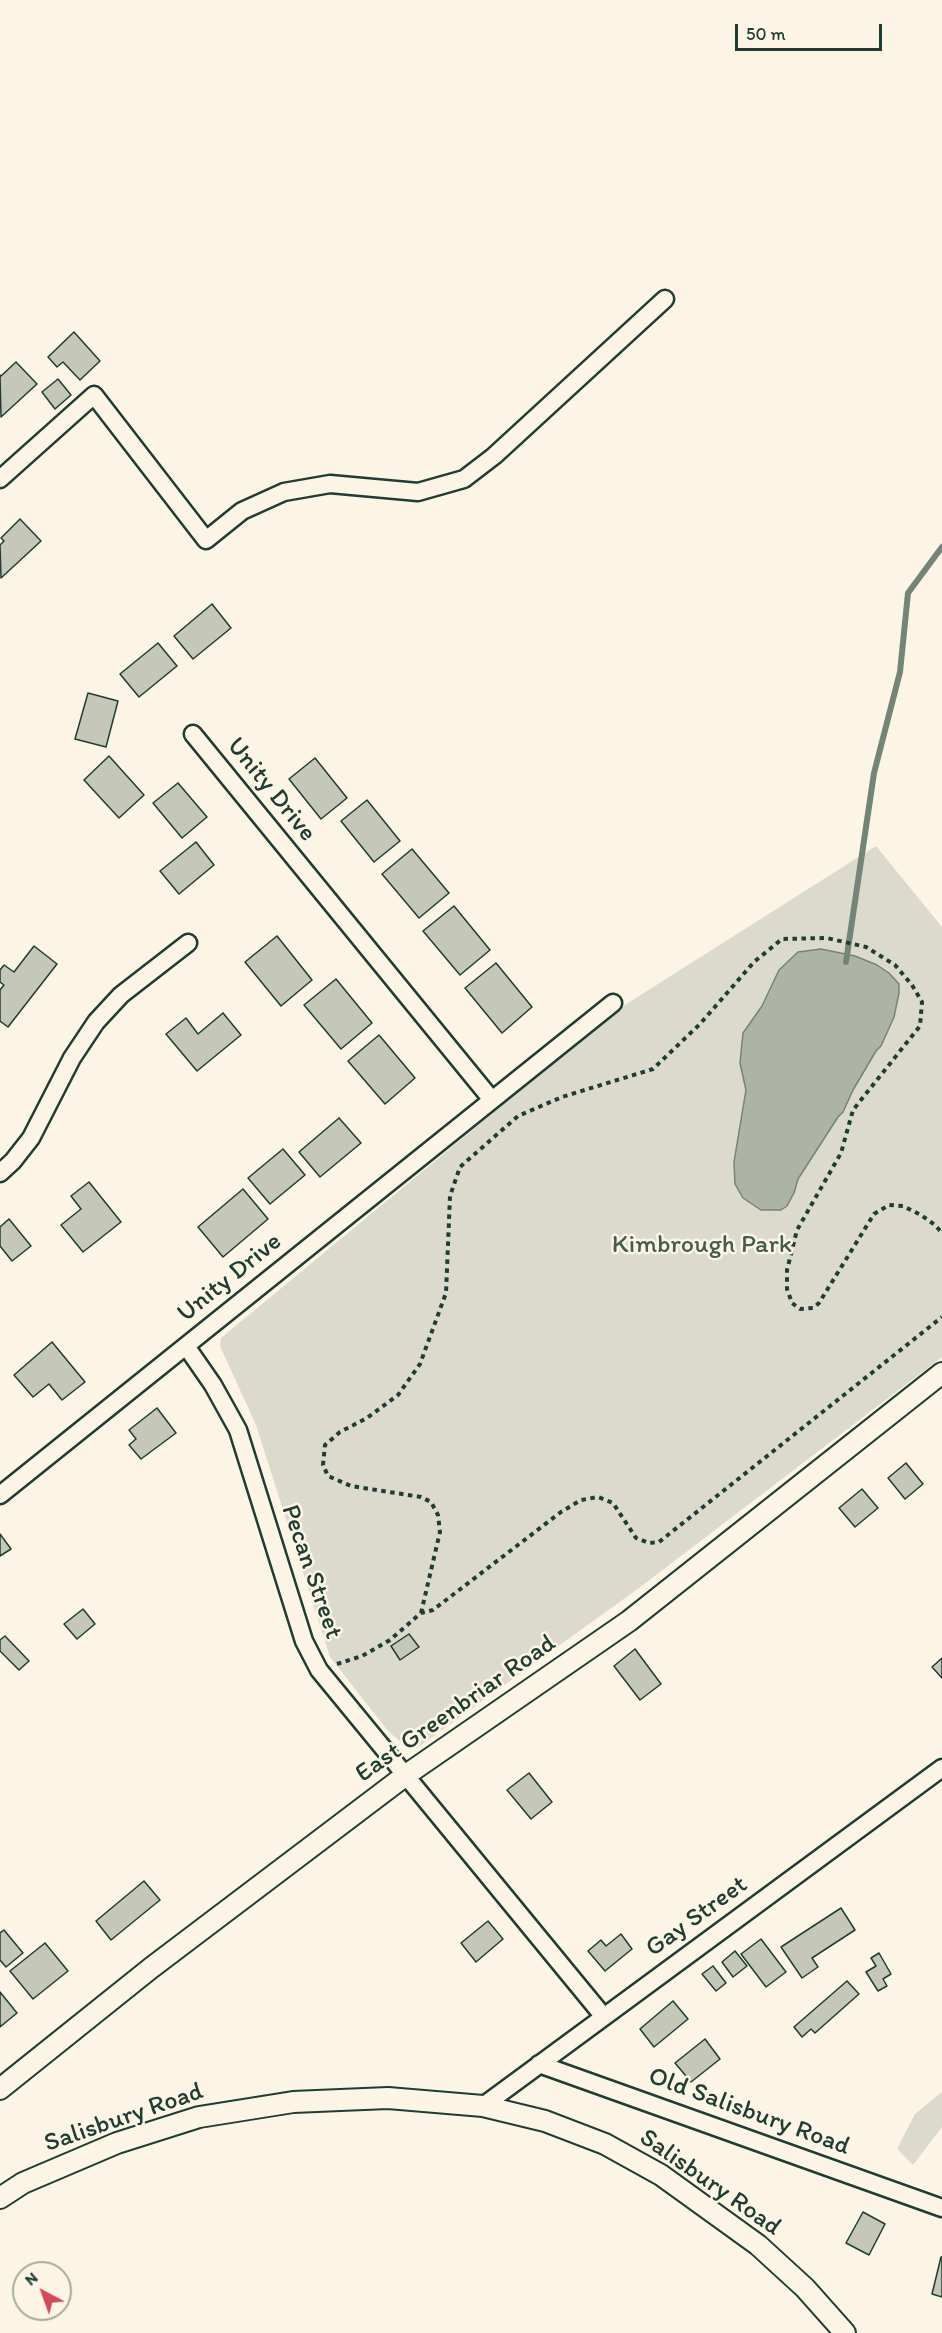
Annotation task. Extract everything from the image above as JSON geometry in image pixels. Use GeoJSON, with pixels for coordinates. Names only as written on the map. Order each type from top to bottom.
{"type":"FeatureCollection","features":[{"type":"Feature","properties":{"kind":"street"},"geometry":{"type":"LineString","coordinates":[[0,479],[93,395],[206,540],[242,511],[284,492],[330,484],[418,492],[464,479],[494,456],[665,299]]}},
{"type":"Feature","properties":{"kind":"street","name":"Unity Drive"},"geometry":{"type":"LineString","coordinates":[[193,734],[492,1100]]}},
{"type":"Feature","properties":{"kind":"street"},"geometry":{"type":"LineString","coordinates":[[0,1173],[31,1138],[72,1058],[96,1022],[122,995],[188,943]]}},
{"type":"Feature","properties":{"kind":"street","name":"Unity Drive"},"geometry":{"type":"LineString","coordinates":[[0,1495],[613,1003]]}},
{"type":"Feature","properties":{"kind":"street","name":"Pecan Street"},"geometry":{"type":"LineString","coordinates":[[186,1346],[213,1385],[238,1430],[304,1641],[319,1670],[604,2017]]}},
{"type":"Feature","properties":{"kind":"street","name":"East Greenbriar Road"},"geometry":{"type":"LineString","coordinates":[[0,2089],[151,1968],[406,1775],[629,1621],[942,1372]]}},
{"type":"Feature","properties":{"kind":"street","name":"Gay Street"},"geometry":{"type":"LineString","coordinates":[[483,2106],[942,1768]]}},
{"type":"Feature","properties":{"kind":"street","name":"Old Salisbury Road"},"geometry":{"type":"LineString","coordinates":[[539,2064],[942,2208]]}},
{"type":"Feature","properties":{"kind":"street","name":"Salisbury Road"},"geometry":{"type":"LineString","coordinates":[[0,2198],[23,2183],[117,2143],[199,2117],[304,2101],[388,2098],[483,2106],[545,2121],[605,2144],[661,2175],[758,2245],[805,2288],[844,2333]]}},
{"type":"Feature","properties":{"kind":"path"},"geometry":{"type":"LineString","coordinates":[[421,1613],[440,1532],[438,1515],[431,1502],[421,1497],[351,1486],[328,1476],[323,1465],[325,1445],[340,1432],[367,1418],[398,1395],[420,1364],[446,1293],[450,1196],[460,1167],[518,1116],[562,1096],[653,1069],[700,1024],[754,962],[782,939],[827,938],[866,947],[895,965],[912,985],[922,1002],[920,1026],[853,1110],[842,1154],[797,1230],[787,1270],[787,1289],[792,1303],[800,1309],[813,1308],[819,1303],[874,1214],[889,1205],[903,1206],[921,1215],[942,1233]]}},
{"type":"Feature","properties":{"kind":"path"},"geometry":{"type":"LineString","coordinates":[[319,1670],[362,1656],[390,1640],[421,1613],[433,1610],[561,1512],[581,1500],[598,1497],[613,1503],[636,1538],[648,1544],[659,1542],[942,1317]]}},
{"type":"Feature","properties":{"kind":"green space","name":"Kimbrough Park"},"geometry":{"type":"Polygon","coordinates":[[[876,846],[942,927],[942,1357],[639,1588],[417,1748],[402,1743],[388,1731],[330,1657],[256,1425],[220,1346],[221,1338],[620,1008],[876,846]]]}},
{"type":"Feature","properties":{"kind":"green space"},"geometry":{"type":"Polygon","coordinates":[[[942,2092],[942,2127],[913,2165],[897,2149],[915,2114],[942,2092]]]}},
{"type":"Feature","properties":{"kind":"shaded area"},"geometry":{"type":"Polygon","coordinates":[[[821,949],[855,956],[889,973],[899,984],[894,1017],[881,1046],[853,1090],[843,1112],[798,1179],[787,1206],[781,1210],[761,1210],[743,1198],[735,1184],[734,1162],[746,1090],[740,1063],[743,1033],[762,1006],[779,970],[798,952],[821,949]]]}},
{"type":"Feature","properties":{"kind":"building"},"geometry":{"type":"Polygon","coordinates":[[[74,332],[100,361],[80,380],[63,362],[57,367],[48,357],[74,332]]]}},
{"type":"Feature","properties":{"kind":"building"},"geometry":{"type":"Polygon","coordinates":[[[16,362],[37,384],[1,417],[0,375],[16,362]]]}},
{"type":"Feature","properties":{"kind":"building"},"geometry":{"type":"Polygon","coordinates":[[[58,379],[71,395],[55,409],[42,392],[58,379]]]}},
{"type":"Feature","properties":{"kind":"building"},"geometry":{"type":"Polygon","coordinates":[[[20,519],[41,541],[1,578],[0,545],[4,541],[1,538],[20,519]]]}},
{"type":"Feature","properties":{"kind":"building"},"geometry":{"type":"Polygon","coordinates":[[[212,604],[231,628],[193,659],[174,636],[212,604]]]}},
{"type":"Feature","properties":{"kind":"building"},"geometry":{"type":"Polygon","coordinates":[[[158,643],[177,666],[139,697],[120,674],[158,643]]]}},
{"type":"Feature","properties":{"kind":"building"},"geometry":{"type":"Polygon","coordinates":[[[88,693],[118,701],[106,747],[75,739],[88,693]]]}},
{"type":"Feature","properties":{"kind":"building"},"geometry":{"type":"Polygon","coordinates":[[[109,756],[144,795],[119,818],[84,780],[109,756]]]}},
{"type":"Feature","properties":{"kind":"building"},"geometry":{"type":"Polygon","coordinates":[[[315,758],[347,798],[321,819],[289,779],[315,758]]]}},
{"type":"Feature","properties":{"kind":"building"},"geometry":{"type":"Polygon","coordinates":[[[178,783],[207,817],[182,838],[153,803],[178,783]]]}},
{"type":"Feature","properties":{"kind":"building"},"geometry":{"type":"Polygon","coordinates":[[[367,800],[400,841],[374,862],[341,821],[367,800]]]}},
{"type":"Feature","properties":{"kind":"building"},"geometry":{"type":"Polygon","coordinates":[[[196,842],[214,865],[179,894],[160,871],[196,842]]]}},
{"type":"Feature","properties":{"kind":"building"},"geometry":{"type":"Polygon","coordinates":[[[412,849],[449,893],[419,918],[382,874],[412,849]]]}},
{"type":"Feature","properties":{"kind":"building"},"geometry":{"type":"Polygon","coordinates":[[[454,906],[490,950],[460,975],[423,931],[454,906]]]}},
{"type":"Feature","properties":{"kind":"building"},"geometry":{"type":"Polygon","coordinates":[[[277,936],[312,980],[281,1006],[245,962],[277,936]]]}},
{"type":"Feature","properties":{"kind":"building"},"geometry":{"type":"Polygon","coordinates":[[[34,946],[57,964],[8,1027],[0,1021],[0,990],[4,985],[0,982],[0,970],[4,965],[14,972],[34,946]]]}},
{"type":"Feature","properties":{"kind":"building"},"geometry":{"type":"Polygon","coordinates":[[[496,963],[532,1007],[502,1033],[465,988],[496,963]]]}},
{"type":"Feature","properties":{"kind":"building"},"geometry":{"type":"Polygon","coordinates":[[[336,979],[372,1023],[341,1049],[304,1005],[336,979]]]}},
{"type":"Feature","properties":{"kind":"building"},"geometry":{"type":"Polygon","coordinates":[[[223,1013],[241,1035],[197,1071],[166,1034],[186,1018],[198,1034],[223,1013]]]}},
{"type":"Feature","properties":{"kind":"building"},"geometry":{"type":"Polygon","coordinates":[[[379,1035],[415,1078],[385,1104],[348,1061],[379,1035]]]}},
{"type":"Feature","properties":{"kind":"building"},"geometry":{"type":"Polygon","coordinates":[[[339,1118],[361,1143],[320,1177],[299,1152],[339,1118]]]}},
{"type":"Feature","properties":{"kind":"building"},"geometry":{"type":"Polygon","coordinates":[[[283,1149],[305,1175],[270,1204],[248,1178],[283,1149]]]}},
{"type":"Feature","properties":{"kind":"building"},"geometry":{"type":"Polygon","coordinates":[[[89,1182],[121,1222],[83,1252],[61,1225],[81,1209],[71,1196],[89,1182]]]}},
{"type":"Feature","properties":{"kind":"building"},"geometry":{"type":"Polygon","coordinates":[[[243,1189],[268,1219],[223,1257],[198,1227],[243,1189]]]}},
{"type":"Feature","properties":{"kind":"building"},"geometry":{"type":"Polygon","coordinates":[[[9,1219],[31,1246],[12,1261],[0,1246],[0,1227],[9,1219]]]}},
{"type":"Feature","properties":{"kind":"building"},"geometry":{"type":"Polygon","coordinates":[[[52,1342],[85,1382],[62,1400],[49,1384],[33,1397],[14,1375],[52,1342]]]}},
{"type":"Feature","properties":{"kind":"building"},"geometry":{"type":"Polygon","coordinates":[[[157,1408],[176,1433],[141,1459],[129,1445],[136,1439],[129,1430],[157,1408]]]}},
{"type":"Feature","properties":{"kind":"building"},"geometry":{"type":"Polygon","coordinates":[[[906,1463],[923,1484],[905,1499],[888,1478],[906,1463]]]}},
{"type":"Feature","properties":{"kind":"building"},"geometry":{"type":"Polygon","coordinates":[[[862,1489],[878,1508],[855,1527],[839,1508],[862,1489]]]}},
{"type":"Feature","properties":{"kind":"building"},"geometry":{"type":"Polygon","coordinates":[[[0,1534],[11,1549],[0,1556],[0,1534]]]}},
{"type":"Feature","properties":{"kind":"building"},"geometry":{"type":"Polygon","coordinates":[[[83,1609],[95,1624],[77,1639],[64,1624],[83,1609]]]}},
{"type":"Feature","properties":{"kind":"building"},"geometry":{"type":"Polygon","coordinates":[[[409,1634],[419,1647],[400,1660],[391,1646],[409,1634]]]}},
{"type":"Feature","properties":{"kind":"building"},"geometry":{"type":"Polygon","coordinates":[[[5,1636],[29,1661],[19,1670],[0,1651],[0,1640],[5,1636]]]}},
{"type":"Feature","properties":{"kind":"building"},"geometry":{"type":"Polygon","coordinates":[[[635,1649],[661,1684],[640,1700],[614,1666],[635,1649]]]}},
{"type":"Feature","properties":{"kind":"building"},"geometry":{"type":"Polygon","coordinates":[[[942,1658],[942,1678],[932,1667],[942,1658]]]}},
{"type":"Feature","properties":{"kind":"building"},"geometry":{"type":"Polygon","coordinates":[[[529,1773],[552,1802],[531,1819],[507,1790],[529,1773]]]}},
{"type":"Feature","properties":{"kind":"building"},"geometry":{"type":"Polygon","coordinates":[[[144,1881],[160,1900],[111,1940],[96,1921],[144,1881]]]}},
{"type":"Feature","properties":{"kind":"building"},"geometry":{"type":"Polygon","coordinates":[[[841,1908],[855,1930],[812,1958],[818,1967],[802,1978],[781,1947],[841,1908]]]}},
{"type":"Feature","properties":{"kind":"building"},"geometry":{"type":"Polygon","coordinates":[[[488,1921],[503,1939],[476,1962],[461,1943],[488,1921]]]}},
{"type":"Feature","properties":{"kind":"building"},"geometry":{"type":"Polygon","coordinates":[[[4,1930],[23,1953],[6,1967],[0,1960],[0,1933],[4,1930]]]}},
{"type":"Feature","properties":{"kind":"building"},"geometry":{"type":"Polygon","coordinates":[[[621,1934],[632,1949],[605,1971],[588,1951],[601,1940],[606,1946],[621,1934]]]}},
{"type":"Feature","properties":{"kind":"building"},"geometry":{"type":"Polygon","coordinates":[[[761,1939],[786,1972],[766,1987],[741,1954],[761,1939]]]}},
{"type":"Feature","properties":{"kind":"building"},"geometry":{"type":"Polygon","coordinates":[[[45,1943],[68,1971],[33,1999],[10,1971],[45,1943]]]}},
{"type":"Feature","properties":{"kind":"building"},"geometry":{"type":"Polygon","coordinates":[[[735,1951],[747,1966],[733,1977],[722,1962],[735,1951]]]}},
{"type":"Feature","properties":{"kind":"building"},"geometry":{"type":"Polygon","coordinates":[[[879,1953],[891,1974],[883,1979],[887,1986],[878,1991],[866,1972],[876,1966],[871,1958],[879,1953]]]}},
{"type":"Feature","properties":{"kind":"building"},"geometry":{"type":"Polygon","coordinates":[[[713,1966],[726,1983],[716,1991],[702,1974],[713,1966]]]}},
{"type":"Feature","properties":{"kind":"building"},"geometry":{"type":"Polygon","coordinates":[[[847,1981],[859,1994],[815,2033],[811,2029],[802,2037],[794,2027],[847,1981]]]}},
{"type":"Feature","properties":{"kind":"building"},"geometry":{"type":"Polygon","coordinates":[[[0,1992],[17,2013],[0,2027],[0,1992]]]}},
{"type":"Feature","properties":{"kind":"building"},"geometry":{"type":"Polygon","coordinates":[[[673,2001],[688,2019],[654,2047],[640,2029],[673,2001]]]}},
{"type":"Feature","properties":{"kind":"building"},"geometry":{"type":"Polygon","coordinates":[[[705,2039],[720,2059],[691,2082],[675,2063],[705,2039]]]}},
{"type":"Feature","properties":{"kind":"building"},"geometry":{"type":"Polygon","coordinates":[[[863,2212],[885,2224],[869,2255],[846,2243],[863,2212]]]}},
{"type":"Feature","properties":{"kind":"building"},"geometry":{"type":"Polygon","coordinates":[[[942,2257],[942,2297],[932,2294],[942,2257]]]}},
{"type":"Feature","properties":{"kind":"waterway"},"geometry":{"type":"LineString","coordinates":[[846,962],[874,773],[900,672],[908,593],[942,547]]}}]}
